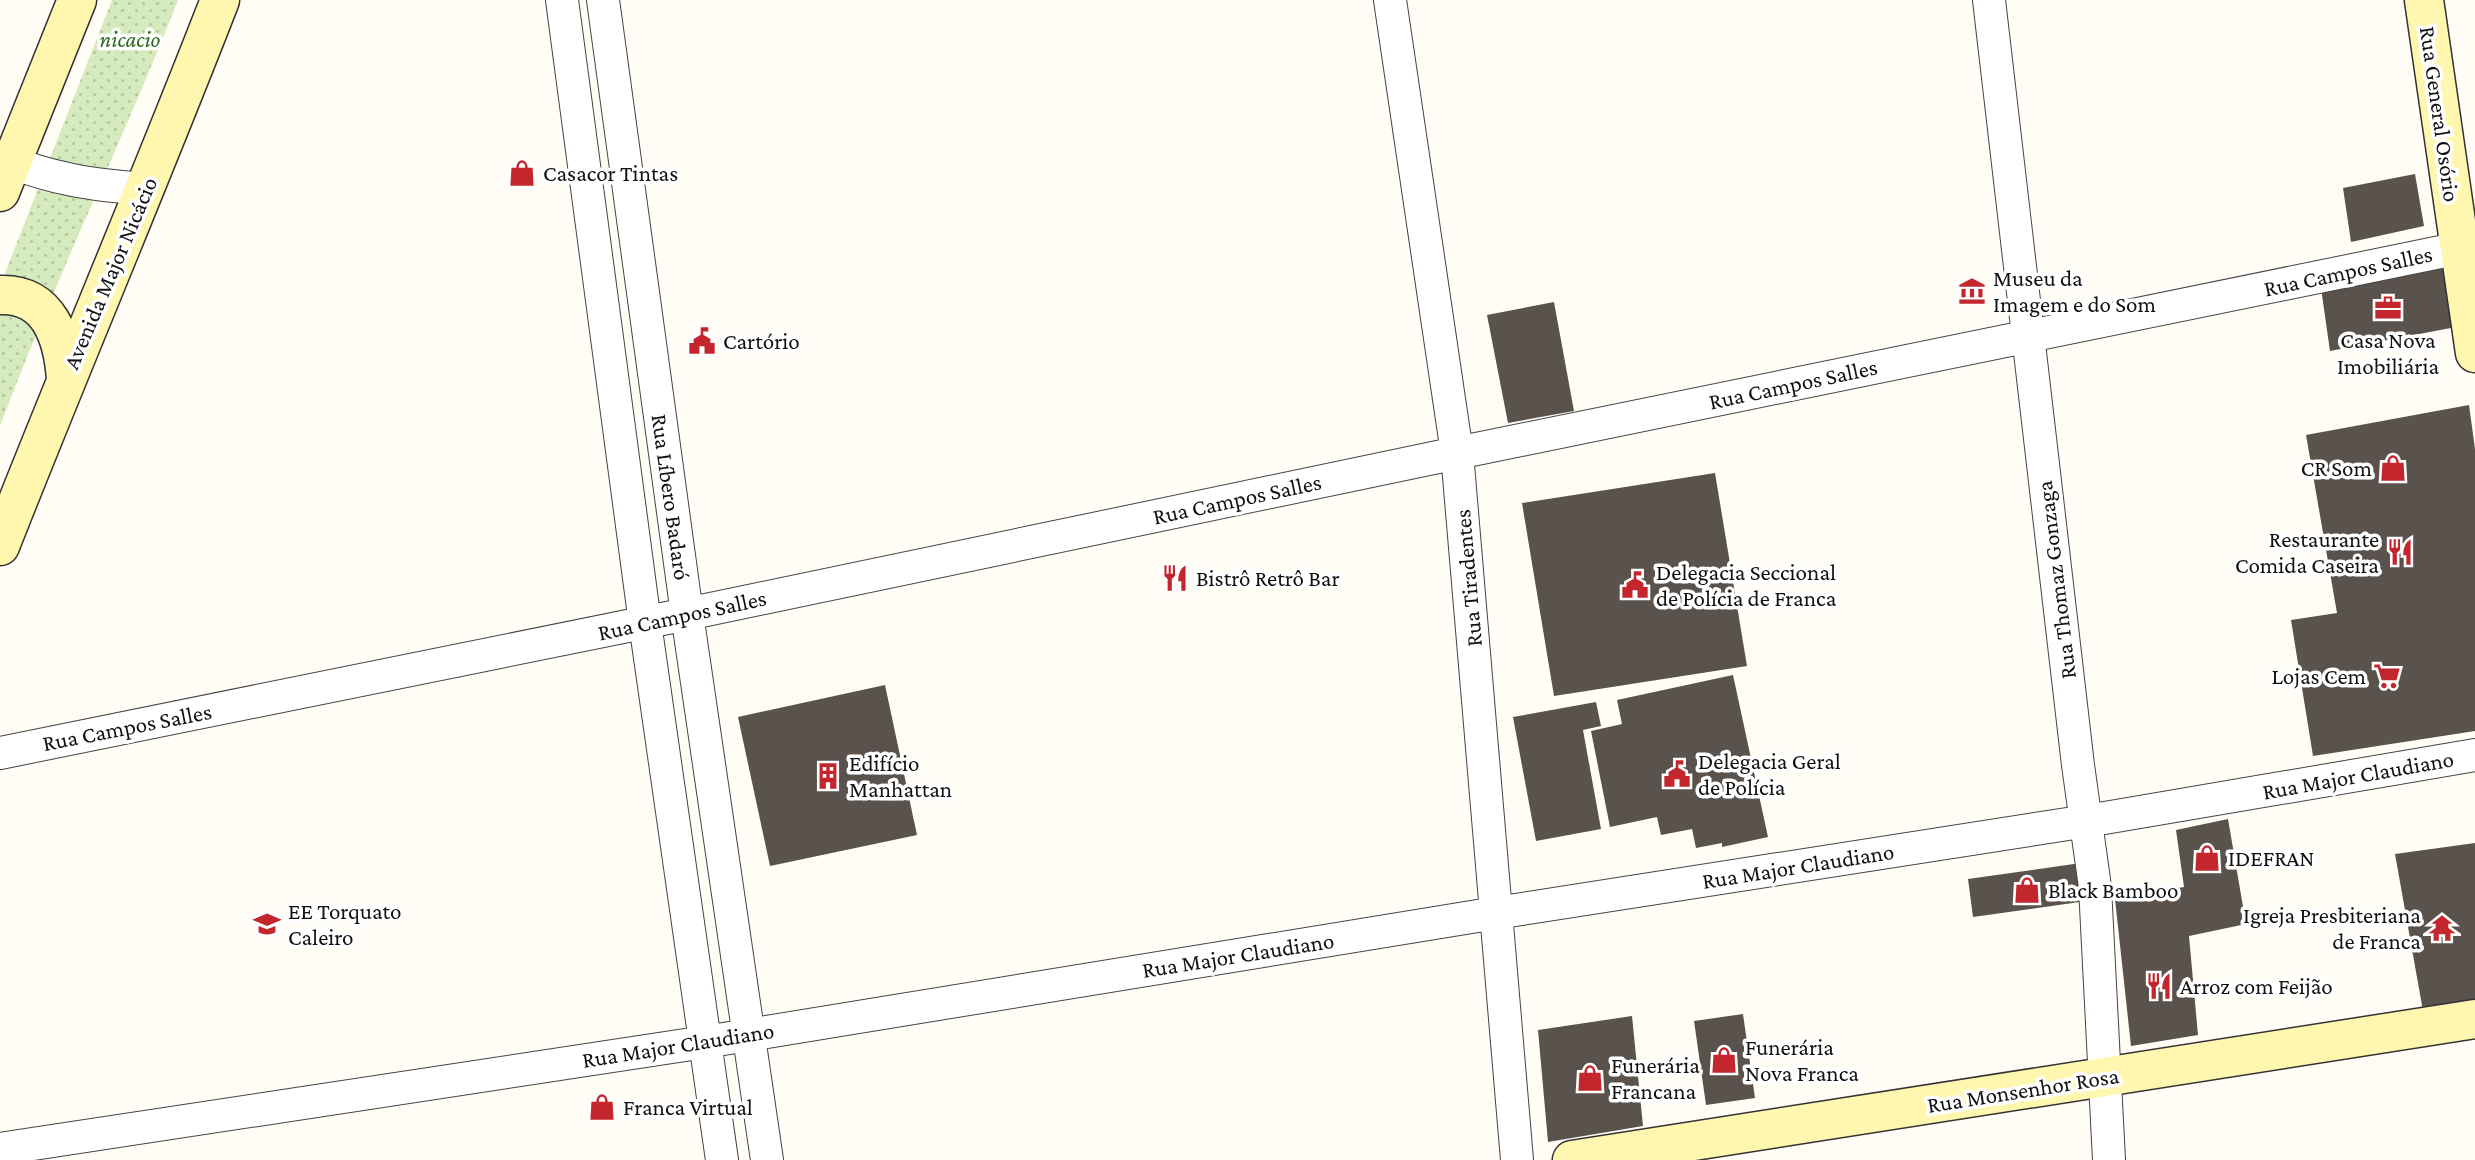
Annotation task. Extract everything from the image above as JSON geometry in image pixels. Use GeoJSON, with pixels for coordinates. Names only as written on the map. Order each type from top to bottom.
{"type":"FeatureCollection","features":[{"type":"Feature","properties":{"kind":"street"},"geometry":{"type":"LineString","coordinates":[[77,0],[4,171],[97,185],[146,189]]}},
{"type":"Feature","properties":{"kind":"street","name":"Avenida Major Nicácio"},"geometry":{"type":"LineString","coordinates":[[0,545],[146,189],[220,0]]}},
{"type":"Feature","properties":{"kind":"street","name":"Rua Líbero Badaró"},"geometry":{"type":"LineString","coordinates":[[562,0],[645,623],[722,1160]]}},
{"type":"Feature","properties":{"kind":"street"},"geometry":{"type":"LineString","coordinates":[[585,0],[605,147],[617,194],[634,228]]}},
{"type":"Feature","properties":{"kind":"street","name":"Rua Líbero Badaró"},"geometry":{"type":"LineString","coordinates":[[603,0],[687,614],[767,1160]]}},
{"type":"Feature","properties":{"kind":"street","name":"Rua Tiradentes"},"geometry":{"type":"LineString","coordinates":[[1390,0],[1457,453],[1517,1160]]}},
{"type":"Feature","properties":{"kind":"street","name":"Rua Thomaz Gonzaga"},"geometry":{"type":"LineString","coordinates":[[1989,0],[2078,765],[2095,887],[2109,1160]]}},
{"type":"Feature","properties":{"kind":"street","name":"Rua General Osório"},"geometry":{"type":"LineString","coordinates":[[2424,0],[2467,246],[2475,353]]}},
{"type":"Feature","properties":{"kind":"street","name":"Rua Campos Salles"},"geometry":{"type":"LineString","coordinates":[[0,753],[645,623],[2467,246]]}},
{"type":"Feature","properties":{"kind":"street"},"geometry":{"type":"LineString","coordinates":[[0,295],[32,302],[54,324],[64,353],[66,379]]}},
{"type":"Feature","properties":{"kind":"street","name":"Rua Major Claudiano"},"geometry":{"type":"LineString","coordinates":[[0,1149],[705,1042],[1496,912],[2087,821],[2475,755]]}},
{"type":"Feature","properties":{"kind":"street","name":"Rua Monsenhor Rosa"},"geometry":{"type":"LineString","coordinates":[[1572,1160],[2475,1019]]}},
{"type":"Feature","properties":{"kind":"green space","name":"nicacio"},"geometry":{"type":"Polygon","coordinates":[[[112,0],[178,0],[0,426],[0,286],[112,0]]]}},
{"type":"Feature","properties":{"kind":"building"},"geometry":{"type":"Polygon","coordinates":[[[2415,174],[2424,226],[2351,242],[2343,188],[2415,174]]]}},
{"type":"Feature","properties":{"kind":"building","name":"Casa Nova Imobiliária"},"geometry":{"type":"Polygon","coordinates":[[[2446,266],[2456,327],[2330,351],[2321,288],[2446,266]]]}},
{"type":"Feature","properties":{"kind":"building"},"geometry":{"type":"Polygon","coordinates":[[[1554,302],[1574,411],[1508,423],[1487,315],[1554,302]]]}},
{"type":"Feature","properties":{"kind":"building"},"geometry":{"type":"Polygon","coordinates":[[[2469,405],[2475,449],[2475,731],[2313,756],[2291,620],[2337,613],[2306,435],[2469,405]]]}},
{"type":"Feature","properties":{"kind":"building","name":"Delegacia Seccional de Polícia de Franca"},"geometry":{"type":"Polygon","coordinates":[[[1715,473],[1747,666],[1554,696],[1522,503],[1715,473]]]}},
{"type":"Feature","properties":{"kind":"building","name":"Delegacia Geral de Polícia"},"geometry":{"type":"Polygon","coordinates":[[[1733,675],[1768,837],[1722,847],[1722,843],[1696,848],[1692,829],[1661,835],[1657,817],[1610,827],[1591,731],[1622,724],[1617,700],[1733,675]]]}},
{"type":"Feature","properties":{"kind":"building","name":"Edifício Manhattan"},"geometry":{"type":"Polygon","coordinates":[[[885,685],[917,835],[770,866],[738,717],[885,685]]]}},
{"type":"Feature","properties":{"kind":"building"},"geometry":{"type":"Polygon","coordinates":[[[1596,702],[1601,726],[1583,730],[1601,829],[1536,841],[1513,717],[1596,702]]]}},
{"type":"Feature","properties":{"kind":"building","name":"Arroz com Feijão"},"geometry":{"type":"Polygon","coordinates":[[[2228,819],[2246,924],[2189,936],[2198,1035],[2131,1046],[2115,899],[2184,887],[2176,830],[2228,819]]]}},
{"type":"Feature","properties":{"kind":"building","name":"Igreja Presbiteriana de Franca"},"geometry":{"type":"Polygon","coordinates":[[[2475,843],[2475,1002],[2423,1011],[2395,854],[2475,843]]]}},
{"type":"Feature","properties":{"kind":"building","name":"Black Bamboo"},"geometry":{"type":"Polygon","coordinates":[[[2081,863],[2087,901],[1973,917],[1968,879],[2081,863]]]}},
{"type":"Feature","properties":{"kind":"building","name":"Funerária Nova Franca"},"geometry":{"type":"Polygon","coordinates":[[[1743,1014],[1755,1098],[1706,1105],[1694,1021],[1743,1014]]]}},
{"type":"Feature","properties":{"kind":"building","name":"Funerária Francana"},"geometry":{"type":"Polygon","coordinates":[[[1632,1016],[1643,1126],[1548,1142],[1538,1030],[1632,1016]]]}},
{"type":"Feature","properties":{"kind":"place","name":"Casacor Tintas"},"geometry":{"type":"Point","coordinates":[522,173]}},
{"type":"Feature","properties":{"kind":"place","name":"Museu da Imagem e do Som"},"geometry":{"type":"Point","coordinates":[1972,291]}},
{"type":"Feature","properties":{"kind":"place","name":"Casa Nova Imobiliária"},"geometry":{"type":"Point","coordinates":[2388,308]}},
{"type":"Feature","properties":{"kind":"place","name":"Cartório"},"geometry":{"type":"Point","coordinates":[702,341]}},
{"type":"Feature","properties":{"kind":"place","name":"CR Som"},"geometry":{"type":"Point","coordinates":[2393,468]}},
{"type":"Feature","properties":{"kind":"place","name":"Restaurante Comida Caseira"},"geometry":{"type":"Point","coordinates":[2400,552]}},
{"type":"Feature","properties":{"kind":"place","name":"Bistrô Retrô Bar"},"geometry":{"type":"Point","coordinates":[1175,578]}},
{"type":"Feature","properties":{"kind":"place","name":"Delegacia Seccional de Polícia de Franca"},"geometry":{"type":"Point","coordinates":[1635,585]}},
{"type":"Feature","properties":{"kind":"place","name":"Lojas Cem"},"geometry":{"type":"Point","coordinates":[2387,676]}},
{"type":"Feature","properties":{"kind":"place","name":"Delegacia Geral de Polícia"},"geometry":{"type":"Point","coordinates":[1677,774]}},
{"type":"Feature","properties":{"kind":"place","name":"Edifício Manhattan"},"geometry":{"type":"Point","coordinates":[828,776]}},
{"type":"Feature","properties":{"kind":"place","name":"IDEFRAN"},"geometry":{"type":"Point","coordinates":[2207,858]}},
{"type":"Feature","properties":{"kind":"place","name":"Black Bamboo"},"geometry":{"type":"Point","coordinates":[2027,890]}},
{"type":"Feature","properties":{"kind":"place","name":"EE Torquato Caleiro"},"geometry":{"type":"Point","coordinates":[267,924]}},
{"type":"Feature","properties":{"kind":"place","name":"Igreja Presbiteriana de Franca"},"geometry":{"type":"Point","coordinates":[2442,928]}},
{"type":"Feature","properties":{"kind":"place","name":"Arroz com Feijão"},"geometry":{"type":"Point","coordinates":[2159,986]}},
{"type":"Feature","properties":{"kind":"place","name":"Funerária Nova Franca"},"geometry":{"type":"Point","coordinates":[1724,1060]}},
{"type":"Feature","properties":{"kind":"place","name":"Funerária Francana"},"geometry":{"type":"Point","coordinates":[1590,1078]}},
{"type":"Feature","properties":{"kind":"place","name":"Franca Virtual"},"geometry":{"type":"Point","coordinates":[602,1107]}}]}
